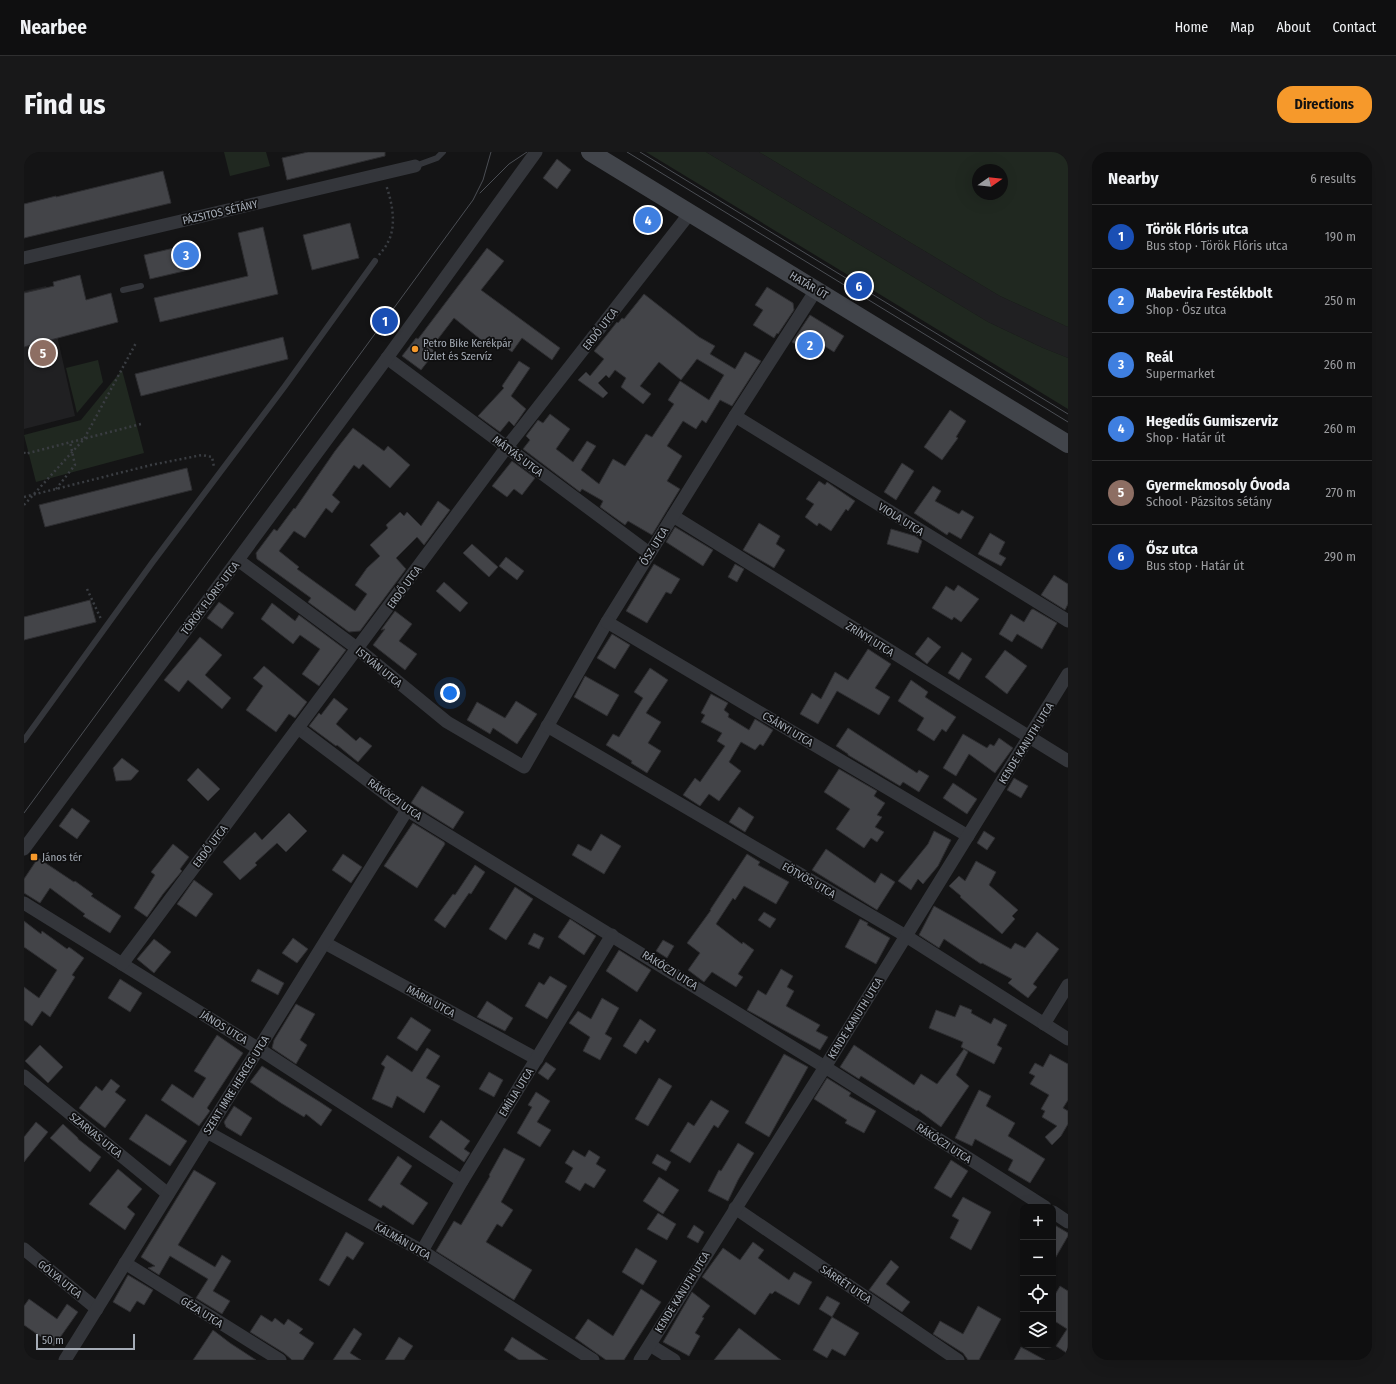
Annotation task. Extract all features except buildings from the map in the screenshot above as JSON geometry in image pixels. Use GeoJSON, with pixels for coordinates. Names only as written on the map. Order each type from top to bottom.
{"type":"FeatureCollection","features":[{"type":"Feature","properties":{"kind":"main road","name":"HATÁR ÚT"},"geometry":{"type":"LineString","coordinates":[[590,152],[1068,444]]}},
{"type":"Feature","properties":{"kind":"street","name":"TÖRÖK FLÓRIS UTCA"},"geometry":{"type":"LineString","coordinates":[[24,849],[387,358],[536,152]]}},
{"type":"Feature","properties":{"kind":"street","name":"PÁZSITOS SÉTÁNY"},"geometry":{"type":"LineString","coordinates":[[24,258],[415,166]]}},
{"type":"Feature","properties":{"kind":"street","name":"ERDŐ UTCA"},"geometry":{"type":"LineString","coordinates":[[122,964],[507,447],[690,213]]}},
{"type":"Feature","properties":{"kind":"street","name":"ŐSZ UTCA"},"geometry":{"type":"LineString","coordinates":[[524,767],[607,622],[649,553],[816,290]]}},
{"type":"Feature","properties":{"kind":"street","name":"MÁTYÁS UTCA"},"geometry":{"type":"LineString","coordinates":[[387,358],[649,553]]}},
{"type":"Feature","properties":{"kind":"street","name":"VIOLA UTCA"},"geometry":{"type":"LineString","coordinates":[[735,416],[1068,621]]}},
{"type":"Feature","properties":{"kind":"street","name":"ZRÍNYI UTCA"},"geometry":{"type":"LineString","coordinates":[[672,516],[1030,736],[1068,761]]}},
{"type":"Feature","properties":{"kind":"street","name":"ISTVÁN UTCA"},"geometry":{"type":"LineString","coordinates":[[238,560],[358,649],[447,722],[524,767]]}},
{"type":"Feature","properties":{"kind":"street","name":"CSÁNYI UTCA"},"geometry":{"type":"LineString","coordinates":[[607,622],[968,836]]}},
{"type":"Feature","properties":{"kind":"street","name":"KENDE KANUTH UTCA"},"geometry":{"type":"LineString","coordinates":[[640,1360],[734,1208],[825,1067],[1068,674]]}},
{"type":"Feature","properties":{"kind":"street","name":"EÖTVÖS UTCA"},"geometry":{"type":"LineString","coordinates":[[547,726],[906,936],[1068,1039]]}},
{"type":"Feature","properties":{"kind":"street","name":"RÁKÓCZI UTCA"},"geometry":{"type":"LineString","coordinates":[[298,728],[407,810],[825,1067],[1040,1204]]}},
{"type":"Feature","properties":{"kind":"street","name":"SZENT IMRE HERCEG UTCA"},"geometry":{"type":"LineString","coordinates":[[65,1360],[407,810]]}},
{"type":"Feature","properties":{"kind":"street","name":"JÁNOS UTCA"},"geometry":{"type":"LineString","coordinates":[[24,903],[259,1049],[462,1181]]}},
{"type":"Feature","properties":{"kind":"street","name":"EMÍLIA UTCA"},"geometry":{"type":"LineString","coordinates":[[422,1251],[462,1181],[612,935]]}},
{"type":"Feature","properties":{"kind":"street","name":"MÁRIA UTCA"},"geometry":{"type":"LineString","coordinates":[[325,943],[536,1059]]}},
{"type":"Feature","properties":{"kind":"street"},"geometry":{"type":"LineString","coordinates":[[1044,1024],[1068,985]]}},
{"type":"Feature","properties":{"kind":"street","name":"SZARVAS UTCA"},"geometry":{"type":"LineString","coordinates":[[24,1076],[168,1194]]}},
{"type":"Feature","properties":{"kind":"street","name":"KÁLMÁN UTCA"},"geometry":{"type":"LineString","coordinates":[[207,1132],[422,1251],[593,1360]]}},
{"type":"Feature","properties":{"kind":"street","name":"SÁRRÉT UTCA"},"geometry":{"type":"LineString","coordinates":[[734,1208],[958,1360]]}},
{"type":"Feature","properties":{"kind":"street"},"geometry":{"type":"LineString","coordinates":[[1056,1214],[1068,1222]]}},
{"type":"Feature","properties":{"kind":"street","name":"GÓLYA UTCA"},"geometry":{"type":"LineString","coordinates":[[24,1249],[97,1309]]}},
{"type":"Feature","properties":{"kind":"street","name":"GÉZA UTCA"},"geometry":{"type":"LineString","coordinates":[[125,1263],[280,1360]]}},
{"type":"Feature","properties":{"kind":"street"},"geometry":{"type":"LineString","coordinates":[[650,1345],[674,1360]]}},
{"type":"Feature","properties":{"kind":"lane"},"geometry":{"type":"LineString","coordinates":[[415,166],[437,158],[443,152]]}},
{"type":"Feature","properties":{"kind":"lane"},"geometry":{"type":"LineString","coordinates":[[24,740],[152,563],[285,386],[375,261]]}},
{"type":"Feature","properties":{"kind":"lane"},"geometry":{"type":"LineString","coordinates":[[123,290],[141,286]]}},
{"type":"Feature","properties":{"kind":"path"},"geometry":{"type":"LineString","coordinates":[[375,261],[389,242],[393,220],[391,200],[382,173]]}},
{"type":"Feature","properties":{"kind":"path"},"geometry":{"type":"LineString","coordinates":[[24,505],[84,439],[136,343]]}},
{"type":"Feature","properties":{"kind":"path"},"geometry":{"type":"LineString","coordinates":[[24,452],[25,454],[141,424]]}},
{"type":"Feature","properties":{"kind":"path"},"geometry":{"type":"LineString","coordinates":[[55,489],[75,465],[70,442]]}},
{"type":"Feature","properties":{"kind":"path"},"geometry":{"type":"LineString","coordinates":[[24,497],[151,465],[202,455],[212,457],[214,467],[211,472]]}},
{"type":"Feature","properties":{"kind":"path"},"geometry":{"type":"LineString","coordinates":[[87,589],[104,625]]}},
{"type":"Feature","properties":{"kind":"shaded area"},"geometry":{"type":"Polygon","coordinates":[[[224,152],[266,152],[270,166],[230,176],[224,152]]]}},
{"type":"Feature","properties":{"kind":"shaded area"},"geometry":{"type":"Polygon","coordinates":[[[646,152],[706,152],[988,322],[1068,358],[1068,409],[646,152]]]}},
{"type":"Feature","properties":{"kind":"shaded area"},"geometry":{"type":"Polygon","coordinates":[[[706,152],[759,152],[1000,296],[1068,327],[1068,358],[988,322],[706,152]]]}},
{"type":"Feature","properties":{"kind":"shaded area"},"geometry":{"type":"Polygon","coordinates":[[[759,152],[1068,152],[1068,327],[1000,296],[759,152]]]}},
{"type":"Feature","properties":{"kind":"shaded area"},"geometry":{"type":"Polygon","coordinates":[[[46,286],[75,416],[24,429],[24,291],[46,286]]]}},
{"type":"Feature","properties":{"kind":"shaded area"},"geometry":{"type":"Polygon","coordinates":[[[98,360],[103,382],[77,413],[66,368],[98,360]]]}},
{"type":"Feature","properties":{"kind":"shaded area"},"geometry":{"type":"Polygon","coordinates":[[[122,370],[144,453],[36,482],[24,435],[81,420],[122,370]]]}},
{"type":"Feature","properties":{"kind":"tram line"},"geometry":{"type":"LineString","coordinates":[[24,813],[473,200],[483,180],[491,152]]}},
{"type":"Feature","properties":{"kind":"tram line"},"geometry":{"type":"LineString","coordinates":[[480,193],[509,164],[527,152]]}},
{"type":"Feature","properties":{"kind":"tram line"},"geometry":{"type":"LineString","coordinates":[[627,152],[1068,422]]}},
{"type":"Feature","properties":{"kind":"tram line"},"geometry":{"type":"LineString","coordinates":[[640,152],[1068,414]]}},
{"type":"Feature","properties":{"kind":"place","name":"Hegedűs Gumiszerviz"},"geometry":{"type":"Point","coordinates":[648,220]}},
{"type":"Feature","properties":{"kind":"place","name":"Reál"},"geometry":{"type":"Point","coordinates":[186,255]}},
{"type":"Feature","properties":{"kind":"place","name":"Ősz utca"},"geometry":{"type":"Point","coordinates":[859,286]}},
{"type":"Feature","properties":{"kind":"place","name":"Török Flóris utca"},"geometry":{"type":"Point","coordinates":[385,321]}},
{"type":"Feature","properties":{"kind":"place","name":"Mabevira Festékbolt"},"geometry":{"type":"Point","coordinates":[810,345]}},
{"type":"Feature","properties":{"kind":"place","name":"Petro Bike Kerékpár Üzlet és Szervíz"},"geometry":{"type":"Point","coordinates":[415,349]}},
{"type":"Feature","properties":{"kind":"place","name":"Gyermekmosoly Óvoda"},"geometry":{"type":"Point","coordinates":[43,353]}},
{"type":"Feature","properties":{"kind":"place","name":"János tér"},"geometry":{"type":"Point","coordinates":[34,857]}}]}
